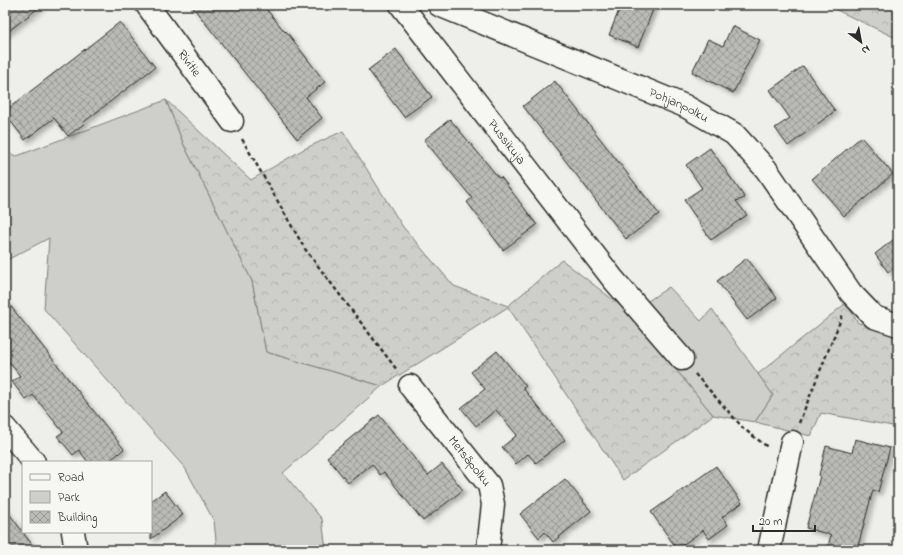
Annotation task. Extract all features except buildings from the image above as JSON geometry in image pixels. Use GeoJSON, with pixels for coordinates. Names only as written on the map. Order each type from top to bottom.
{"type":"FeatureCollection","features":[{"type":"Feature","properties":{"kind":"street","name":"Rivitie"},"geometry":{"type":"LineString","coordinates":[[147,5],[232,121]]}},
{"type":"Feature","properties":{"kind":"street","name":"Pussikuja"},"geometry":{"type":"LineString","coordinates":[[401,5],[613,279],[682,359]]}},
{"type":"Feature","properties":{"kind":"street","name":"Pohjanpolku"},"geometry":{"type":"LineString","coordinates":[[439,5],[684,106],[734,134],[766,169],[851,293],[874,317],[898,325]]}},
{"type":"Feature","properties":{"kind":"street","name":"Metsäpolku"},"geometry":{"type":"LineString","coordinates":[[410,386],[489,485],[493,504],[488,550]]}},
{"type":"Feature","properties":{"kind":"street"},"geometry":{"type":"LineString","coordinates":[[5,428],[33,461]]}},
{"type":"Feature","properties":{"kind":"street"},"geometry":{"type":"LineString","coordinates":[[769,550],[790,452]]}},
{"type":"Feature","properties":{"kind":"street"},"geometry":{"type":"LineString","coordinates":[[73,533],[76,550]]}},
{"type":"Feature","properties":{"kind":"path"},"geometry":{"type":"LineString","coordinates":[[232,121],[305,249],[410,386]]}},
{"type":"Feature","properties":{"kind":"path"},"geometry":{"type":"LineString","coordinates":[[682,359],[744,429],[790,452],[851,293]]}},
{"type":"Feature","properties":{"kind":"green space"},"geometry":{"type":"Polygon","coordinates":[[[826,5],[898,5],[898,39],[826,5]]]}},
{"type":"Feature","properties":{"kind":"green space"},"geometry":{"type":"Polygon","coordinates":[[[166,100],[184,145],[252,281],[266,352],[382,386],[283,473],[322,519],[326,550],[217,550],[214,521],[185,468],[44,309],[49,238],[5,261],[5,152],[17,156],[166,100]]]}},
{"type":"Feature","properties":{"kind":"green space"},"geometry":{"type":"Polygon","coordinates":[[[166,100],[251,180],[304,149],[343,131],[403,227],[454,286],[508,306],[562,260],[630,313],[713,415],[623,480],[508,307],[382,386],[266,352],[252,281],[184,145],[166,100]]]}},
{"type":"Feature","properties":{"kind":"green space"},"geometry":{"type":"Polygon","coordinates":[[[669,287],[701,321],[712,309],[773,395],[755,422],[713,415],[630,313],[669,287]]]}},
{"type":"Feature","properties":{"kind":"green space"},"geometry":{"type":"Polygon","coordinates":[[[846,303],[858,323],[880,326],[898,333],[898,427],[821,413],[811,436],[755,422],[773,395],[758,374],[846,303]]]}}]}
